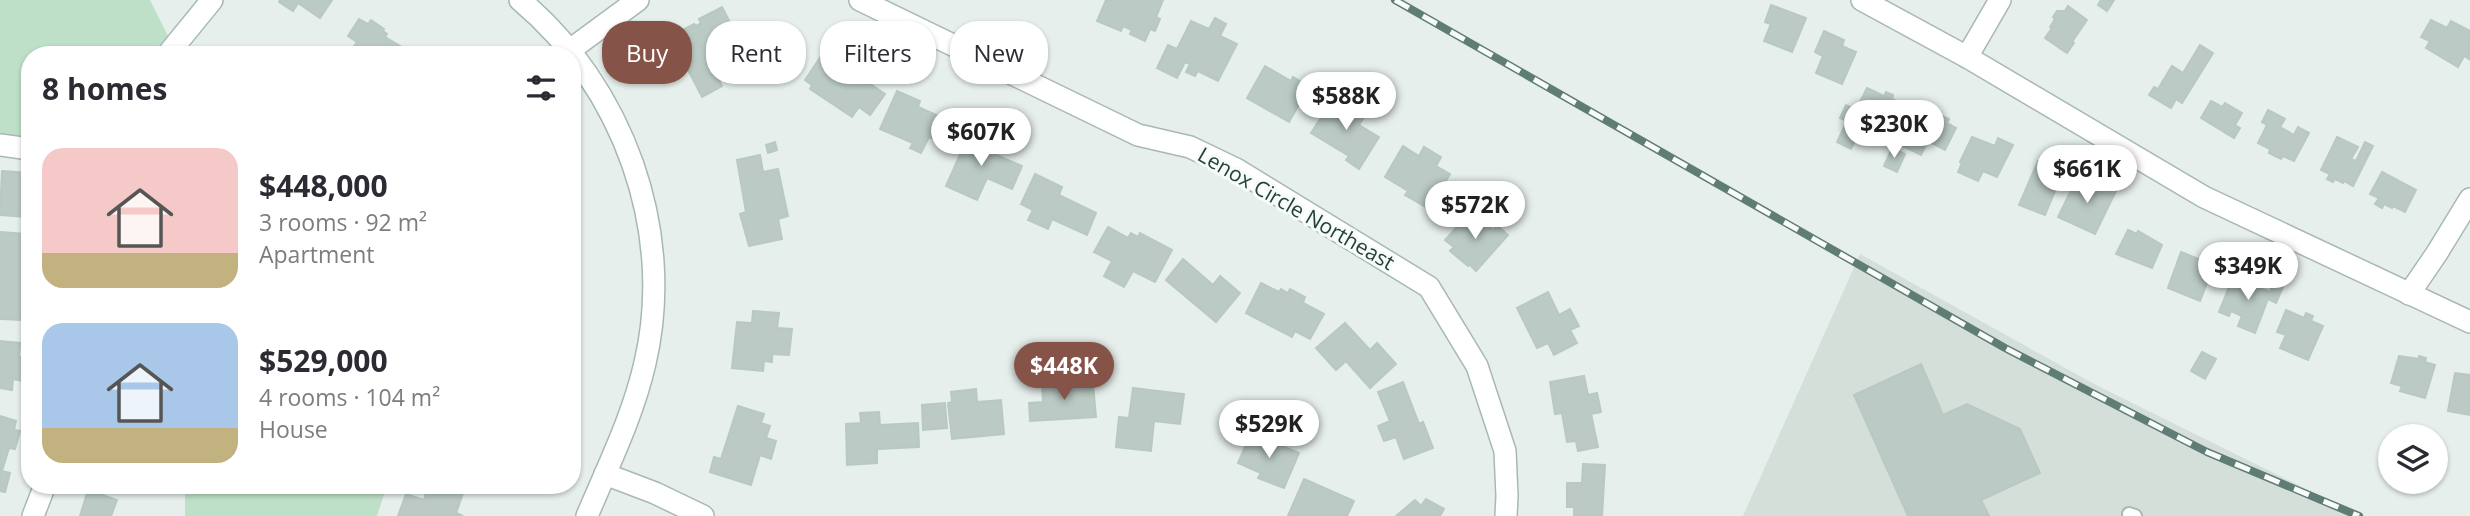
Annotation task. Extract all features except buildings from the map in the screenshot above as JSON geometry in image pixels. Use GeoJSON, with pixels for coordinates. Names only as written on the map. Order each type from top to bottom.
{"type":"FeatureCollection","features":[{"type":"Feature","properties":{"kind":"street"},"geometry":{"type":"LineString","coordinates":[[175,46],[212,0]]}},
{"type":"Feature","properties":{"kind":"street"},"geometry":{"type":"LineString","coordinates":[[520,0],[566,46]]}},
{"type":"Feature","properties":{"kind":"street"},"geometry":{"type":"LineString","coordinates":[[575,46],[638,0]]}},
{"type":"Feature","properties":{"kind":"street","name":"Lenox Circle Northeast"},"geometry":{"type":"LineString","coordinates":[[860,0],[1138,135],[1190,147],[1236,169],[1429,286],[1477,366],[1505,451],[1506,516]]}},
{"type":"Feature","properties":{"kind":"street"},"geometry":{"type":"LineString","coordinates":[[1862,0],[1967,57],[2204,197],[2470,322]]}},
{"type":"Feature","properties":{"kind":"street"},"geometry":{"type":"LineString","coordinates":[[1967,57],[2000,0]]}},
{"type":"Feature","properties":{"kind":"street"},"geometry":{"type":"LineString","coordinates":[[581,66],[601,94],[627,146],[644,201],[652,252],[653,303],[646,361],[632,410],[587,516]]}},
{"type":"Feature","properties":{"kind":"street"},"geometry":{"type":"LineString","coordinates":[[0,145],[21,148]]}},
{"type":"Feature","properties":{"kind":"street"},"geometry":{"type":"LineString","coordinates":[[2409,294],[2470,199]]}},
{"type":"Feature","properties":{"kind":"street"},"geometry":{"type":"LineString","coordinates":[[605,474],[655,493],[703,516]]}},
{"type":"Feature","properties":{"kind":"street"},"geometry":{"type":"LineString","coordinates":[[33,516],[42,494]]}},
{"type":"Feature","properties":{"kind":"shaded area"},"geometry":{"type":"Polygon","coordinates":[[[1860,254],[2098,386],[2361,516],[1743,516],[1860,254]]]}},
{"type":"Feature","properties":{"kind":"green space"},"geometry":{"type":"Polygon","coordinates":[[[0,0],[150,0],[173,46],[21,46],[21,138],[0,134],[0,0]]]}},
{"type":"Feature","properties":{"kind":"green space"},"geometry":{"type":"Polygon","coordinates":[[[185,494],[384,494],[377,516],[185,516],[185,494]]]}},
{"type":"Feature","properties":{"kind":"railway"},"geometry":{"type":"LineString","coordinates":[[1395,0],[2005,348],[2207,452],[2359,516]]}}]}
